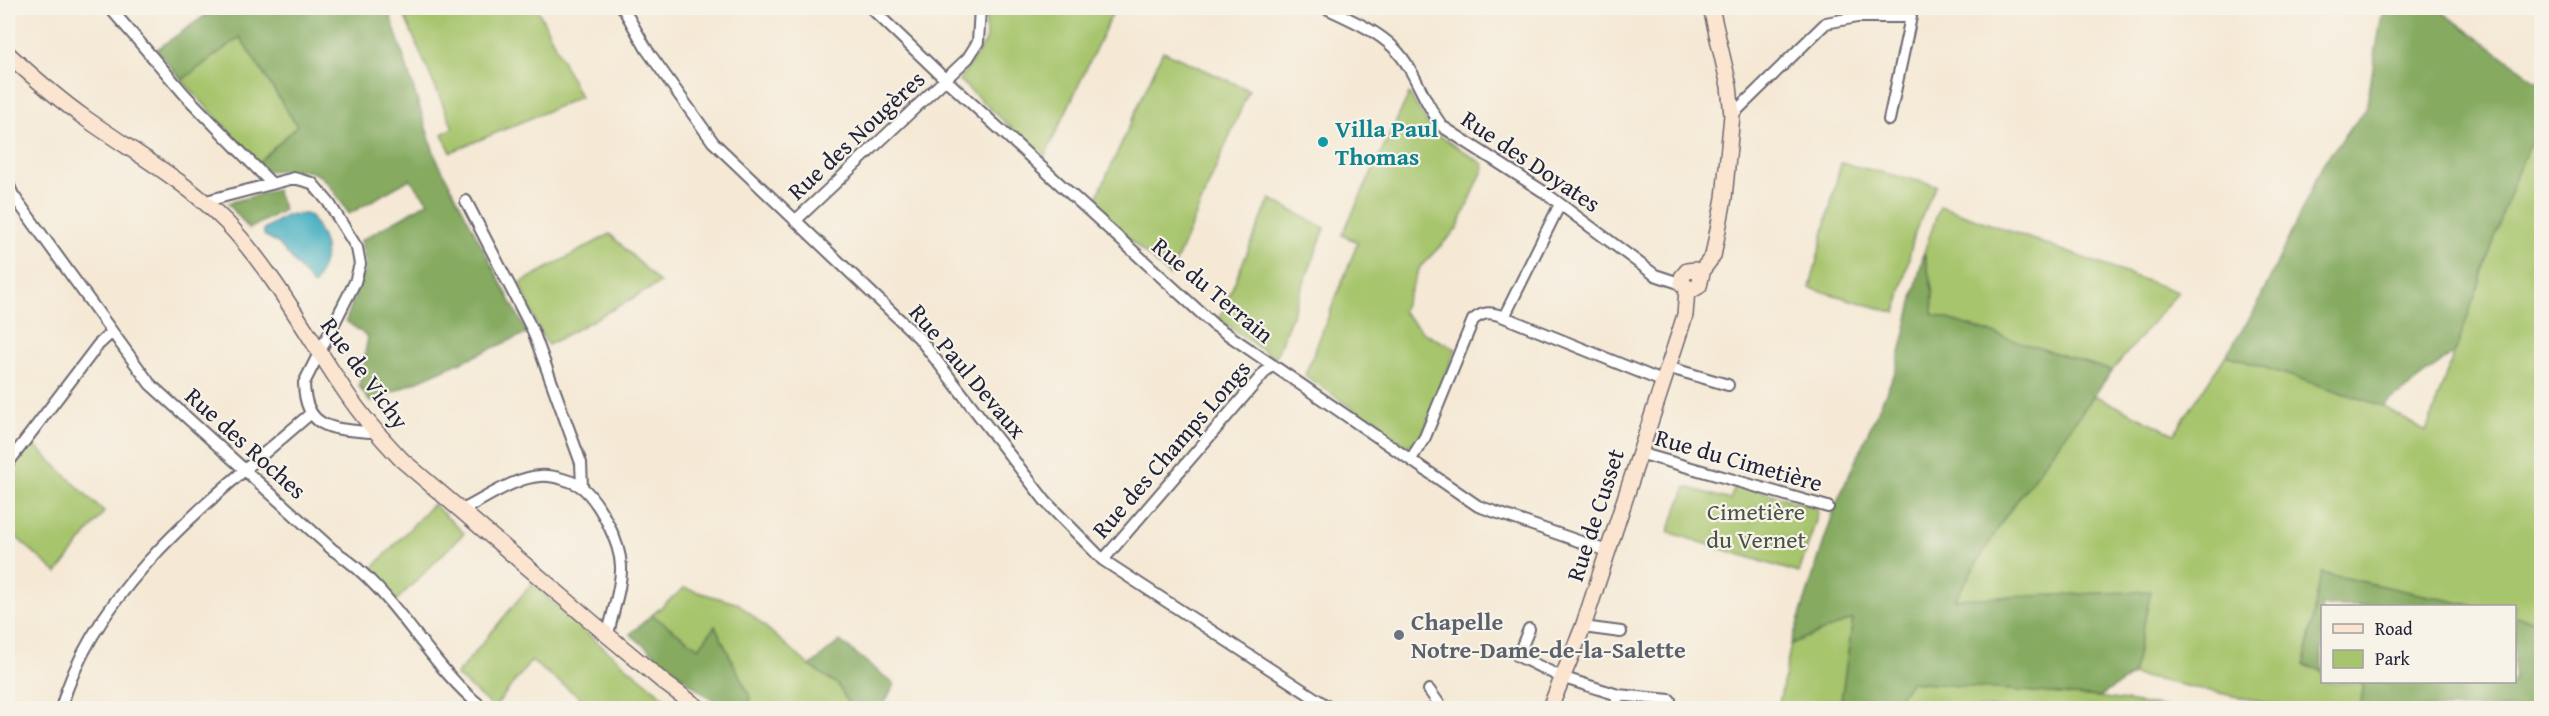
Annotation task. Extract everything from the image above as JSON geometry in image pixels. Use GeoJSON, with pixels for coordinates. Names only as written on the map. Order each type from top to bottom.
{"type":"FeatureCollection","features":[{"type":"Feature","properties":{"kind":"street"},"geometry":{"type":"LineString","coordinates":[[110,8],[186,96],[272,184]]}},
{"type":"Feature","properties":{"kind":"street","name":"Rue Paul Devaux"},"geometry":{"type":"LineString","coordinates":[[623,8],[647,50],[713,142],[920,338],[1046,502],[1103,560],[1330,708]]}},
{"type":"Feature","properties":{"kind":"street","name":"Rue du Terrain"},"geometry":{"type":"LineString","coordinates":[[871,8],[945,79],[1214,325],[1478,506],[1607,551]]}},
{"type":"Feature","properties":{"kind":"street","name":"Rue des Nougères"},"geometry":{"type":"LineString","coordinates":[[795,221],[968,58],[978,42],[980,8]]}},
{"type":"Feature","properties":{"kind":"street","name":"Rue des Doyates"},"geometry":{"type":"LineString","coordinates":[[1326,8],[1381,37],[1395,49],[1410,69],[1433,114],[1443,127],[1560,204],[1647,268],[1691,279]]}},
{"type":"Feature","properties":{"kind":"street","name":"Rue de Cusset"},"geometry":{"type":"LineString","coordinates":[[1550,708],[1583,627],[1685,315],[1691,279],[1713,256],[1729,158],[1732,115],[1729,86],[1711,8]]}},
{"type":"Feature","properties":{"kind":"street"},"geometry":{"type":"LineString","coordinates":[[1732,115],[1826,23],[1857,17],[1911,17],[1889,120]]}},
{"type":"Feature","properties":{"kind":"street","name":"Rue de Vichy"},"geometry":{"type":"LineString","coordinates":[[8,54],[85,118],[153,163],[206,204],[227,224],[273,280],[373,429],[402,460],[606,634],[699,708]]}},
{"type":"Feature","properties":{"kind":"street"},"geometry":{"type":"LineString","coordinates":[[206,204],[210,200],[294,178],[312,183],[329,203],[357,248],[360,264],[355,282],[304,382],[304,397],[310,414],[321,422],[340,429],[369,432],[373,429]]}},
{"type":"Feature","properties":{"kind":"street","name":"Rue des Roches"},"geometry":{"type":"LineString","coordinates":[[8,184],[111,333],[150,384],[333,550],[354,564],[403,618],[461,691],[483,708]]}},
{"type":"Feature","properties":{"kind":"street"},"geometry":{"type":"LineString","coordinates":[[466,201],[533,331],[581,463],[582,488]]}},
{"type":"Feature","properties":{"kind":"street"},"geometry":{"type":"LineString","coordinates":[[1504,317],[1560,204]]}},
{"type":"Feature","properties":{"kind":"street"},"geometry":{"type":"LineString","coordinates":[[1411,459],[1425,437],[1473,320],[1481,314],[1491,313],[1504,317],[1665,374],[1728,385]]}},
{"type":"Feature","properties":{"kind":"street"},"geometry":{"type":"LineString","coordinates":[[8,463],[98,345],[111,333]]}},
{"type":"Feature","properties":{"kind":"street","name":"Rue des Champs Longs"},"geometry":{"type":"LineString","coordinates":[[1103,560],[1270,365]]}},
{"type":"Feature","properties":{"kind":"street"},"geometry":{"type":"LineString","coordinates":[[61,708],[78,660],[110,608],[166,542],[310,414]]}},
{"type":"Feature","properties":{"kind":"street","name":"Rue du Cimetière"},"geometry":{"type":"LineString","coordinates":[[1639,453],[1828,507]]}},
{"type":"Feature","properties":{"kind":"street"},"geometry":{"type":"LineString","coordinates":[[460,511],[523,479],[540,476],[556,477],[582,488],[598,508],[619,550],[621,569],[609,630],[606,634]]}},
{"type":"Feature","properties":{"kind":"street"},"geometry":{"type":"LineString","coordinates":[[1583,627],[1621,632]]}},
{"type":"Feature","properties":{"kind":"street"},"geometry":{"type":"LineString","coordinates":[[1528,629],[1518,656],[1561,677],[1618,695],[1670,700]]}},
{"type":"Feature","properties":{"kind":"street"},"geometry":{"type":"LineString","coordinates":[[1430,690],[1442,708]]}},
{"type":"Feature","properties":{"kind":"street"},"geometry":{"type":"LineString","coordinates":[[1615,708],[1618,695]]}},
{"type":"Feature","properties":{"kind":"green space"},"geometry":{"type":"Polygon","coordinates":[[[216,8],[388,8],[435,156],[527,333],[370,402],[359,386],[368,337],[346,321],[366,264],[360,241],[428,202],[410,179],[349,214],[332,188],[317,174],[299,170],[267,171],[258,163],[297,126],[240,37],[182,80],[156,50],[216,8]]]}},
{"type":"Feature","properties":{"kind":"green space"},"geometry":{"type":"Polygon","coordinates":[[[401,8],[537,8],[580,97],[451,152],[442,134],[453,128],[401,8]]]}},
{"type":"Feature","properties":{"kind":"green space"},"geometry":{"type":"Polygon","coordinates":[[[985,8],[1115,8],[1044,158],[959,80],[986,41],[985,8]]]}},
{"type":"Feature","properties":{"kind":"green space"},"geometry":{"type":"Polygon","coordinates":[[[2383,8],[2437,8],[2542,85],[2541,121],[2517,172],[2456,351],[2383,406],[2226,355],[2255,310],[2324,162],[2366,109],[2383,8]]]}},
{"type":"Feature","properties":{"kind":"green space"},"geometry":{"type":"Polygon","coordinates":[[[240,37],[297,126],[258,163],[182,80],[240,37]]]}},
{"type":"Feature","properties":{"kind":"green space"},"geometry":{"type":"Polygon","coordinates":[[[1163,51],[1249,90],[1170,276],[1093,206],[1163,51]]]}},
{"type":"Feature","properties":{"kind":"green space"},"geometry":{"type":"Polygon","coordinates":[[[1409,94],[1432,131],[1483,164],[1484,168],[1457,229],[1420,267],[1402,311],[1424,333],[1456,349],[1420,441],[1406,446],[1305,375],[1358,242],[1342,235],[1409,94]]]}},
{"type":"Feature","properties":{"kind":"green space"},"geometry":{"type":"Polygon","coordinates":[[[2541,121],[2541,622],[2516,616],[2516,605],[2469,605],[2322,573],[2304,665],[2321,671],[2321,683],[2364,683],[2360,708],[2291,708],[2133,675],[2150,592],[1955,599],[2005,517],[2094,395],[2174,434],[2226,355],[2383,406],[2426,432],[2517,172],[2541,121]]]}},
{"type":"Feature","properties":{"kind":"green space"},"geometry":{"type":"Polygon","coordinates":[[[1841,163],[1936,185],[1915,232],[1896,313],[1810,288],[1841,163]]]}},
{"type":"Feature","properties":{"kind":"green space"},"geometry":{"type":"Polygon","coordinates":[[[276,190],[284,210],[249,229],[228,203],[276,190]]]}},
{"type":"Feature","properties":{"kind":"green space"},"geometry":{"type":"Polygon","coordinates":[[[1270,199],[1325,228],[1275,359],[1219,319],[1270,199]]]}},
{"type":"Feature","properties":{"kind":"green space"},"geometry":{"type":"Polygon","coordinates":[[[1940,206],[2178,292],[2112,371],[1932,314],[1933,293],[1924,252],[1940,206]]]}},
{"type":"Feature","properties":{"kind":"green space"},"geometry":{"type":"Polygon","coordinates":[[[610,234],[660,283],[548,345],[538,328],[520,283],[610,234]]]}},
{"type":"Feature","properties":{"kind":"green space"},"geometry":{"type":"Polygon","coordinates":[[[1924,252],[1933,293],[1932,314],[2112,371],[2005,517],[1955,599],[2151,591],[2133,675],[2099,697],[1910,682],[1892,708],[1840,708],[1853,619],[1791,644],[1836,504],[1896,370],[1924,252]]]}},
{"type":"Feature","properties":{"kind":"green space"},"geometry":{"type":"Polygon","coordinates":[[[31,442],[104,512],[57,573],[8,530],[8,475],[31,442]]]}},
{"type":"Feature","properties":{"kind":"green space","name":"Cimetière du Vernet"},"geometry":{"type":"Polygon","coordinates":[[[1736,483],[1816,508],[1818,514],[1799,573],[1668,532],[1686,487],[1730,500],[1736,483]]]}},
{"type":"Feature","properties":{"kind":"green space"},"geometry":{"type":"Polygon","coordinates":[[[433,504],[464,533],[396,601],[370,571],[433,504]]]}},
{"type":"Feature","properties":{"kind":"green space"},"geometry":{"type":"Polygon","coordinates":[[[2321,573],[2469,605],[2321,605],[2321,671],[2304,665],[2321,573]]]}},
{"type":"Feature","properties":{"kind":"green space"},"geometry":{"type":"Polygon","coordinates":[[[532,583],[591,637],[677,708],[594,708],[531,661],[494,708],[456,675],[532,583]]]}},
{"type":"Feature","properties":{"kind":"green space"},"geometry":{"type":"Polygon","coordinates":[[[684,588],[739,604],[810,666],[838,685],[851,708],[746,708],[751,699],[715,627],[699,648],[652,615],[684,588]]]}},
{"type":"Feature","properties":{"kind":"green space"},"geometry":{"type":"Polygon","coordinates":[[[652,615],[699,648],[715,626],[751,699],[746,708],[724,708],[702,693],[630,634],[652,615]]]}},
{"type":"Feature","properties":{"kind":"green space"},"geometry":{"type":"Polygon","coordinates":[[[2516,616],[2541,622],[2541,708],[2360,708],[2364,684],[2361,683],[2516,683],[2516,616]]]}},
{"type":"Feature","properties":{"kind":"green space"},"geometry":{"type":"Polygon","coordinates":[[[1853,618],[1840,708],[1778,708],[1791,644],[1853,618]]]}},
{"type":"Feature","properties":{"kind":"green space"},"geometry":{"type":"Polygon","coordinates":[[[840,641],[894,684],[885,708],[851,708],[838,685],[810,666],[840,641]]]}},
{"type":"Feature","properties":{"kind":"green space"},"geometry":{"type":"Polygon","coordinates":[[[1910,682],[2099,697],[2173,708],[1892,708],[1910,682]]]}},
{"type":"Feature","properties":{"kind":"water"},"geometry":{"type":"Polygon","coordinates":[[[287,215],[311,216],[322,236],[325,251],[323,265],[314,286],[279,244],[264,235],[264,229],[287,215]]]}},
{"type":"Feature","properties":{"kind":"place","name":"Villa Paul Thomas"},"geometry":{"type":"Point","coordinates":[1323,142]}},
{"type":"Feature","properties":{"kind":"place","name":"Chapelle Notre-Dame-de-la-Salette"},"geometry":{"type":"Point","coordinates":[1399,635]}}]}
